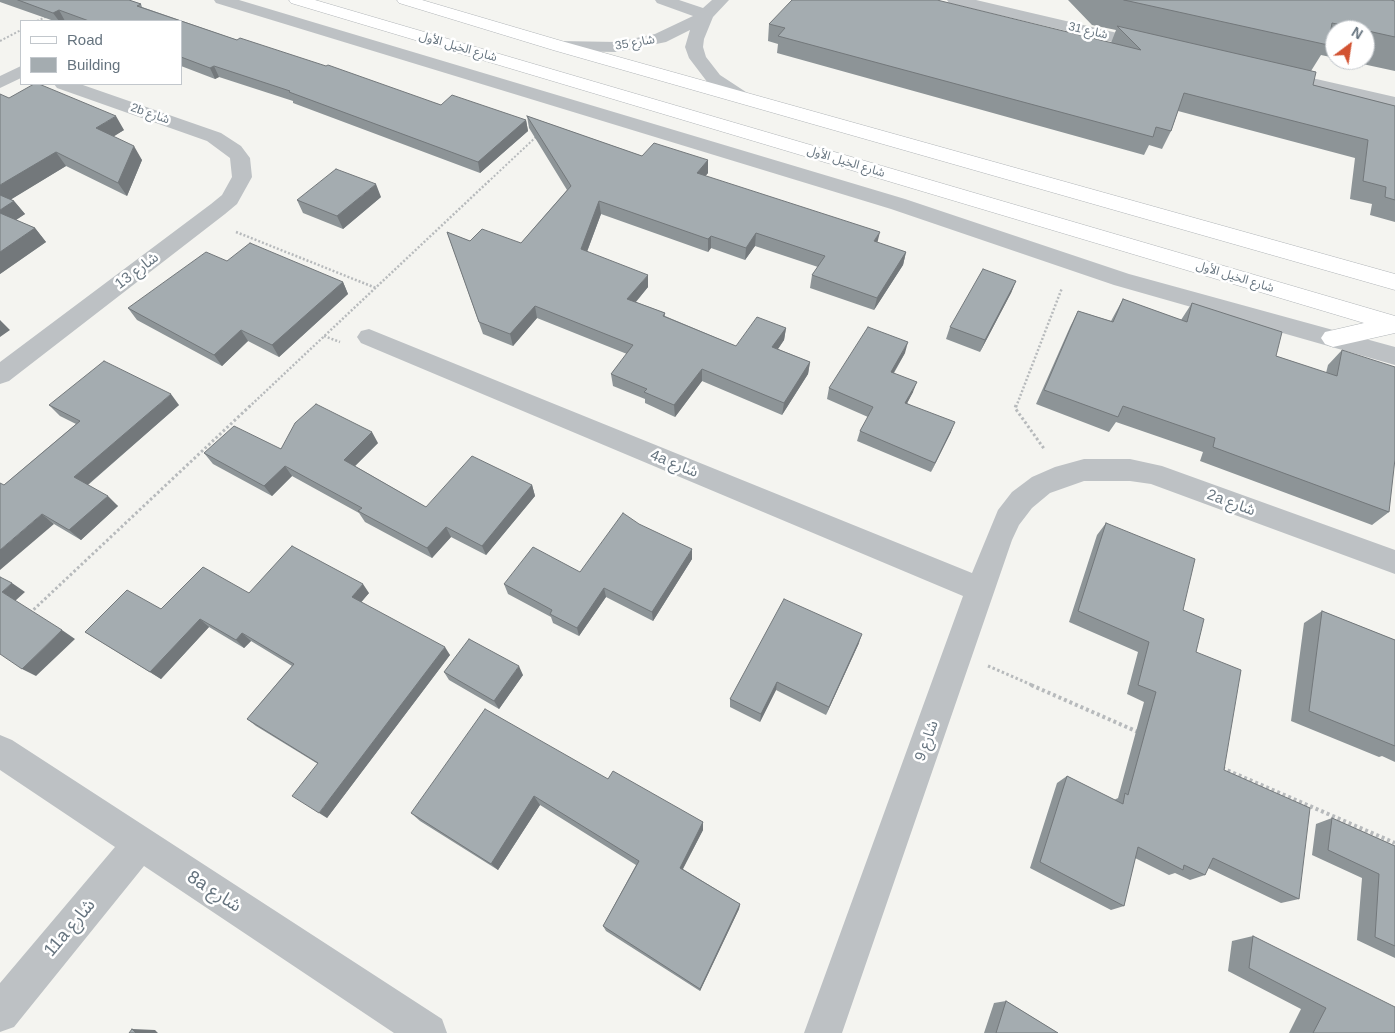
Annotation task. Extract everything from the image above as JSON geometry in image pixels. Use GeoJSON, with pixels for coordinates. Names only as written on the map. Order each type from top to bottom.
{"type":"FeatureCollection","features":[{"type":"Feature","properties":{"kind":"main road","name":"شارع الخيل الأول"},"geometry":{"type":"LineString","coordinates":[[297,0],[1395,324]]}},
{"type":"Feature","properties":{"kind":"main road","name":"شارع الخيل الأول"},"geometry":{"type":"LineString","coordinates":[[405,0],[559,46],[1395,282]]}},
{"type":"Feature","properties":{"kind":"main road"},"geometry":{"type":"LineString","coordinates":[[1333,338],[1395,324]]}},
{"type":"Feature","properties":{"kind":"street"},"geometry":{"type":"LineString","coordinates":[[222,0],[914,209],[1072,264],[1395,356]]}},
{"type":"Feature","properties":{"kind":"street"},"geometry":{"type":"LineString","coordinates":[[663,0],[706,15]]}},
{"type":"Feature","properties":{"kind":"street","name":"شارع 35"},"geometry":{"type":"LineString","coordinates":[[559,46],[594,48],[640,43],[678,32],[706,15],[721,0]]}},
{"type":"Feature","properties":{"kind":"street","name":"شارع 31"},"geometry":{"type":"LineString","coordinates":[[955,0],[986,3],[1166,49]]}},
{"type":"Feature","properties":{"kind":"street","name":"شارع 35"},"geometry":{"type":"LineString","coordinates":[[706,15],[695,39],[694,47],[698,58],[714,79],[742,98]]}},
{"type":"Feature","properties":{"kind":"street"},"geometry":{"type":"LineString","coordinates":[[0,61],[20,70]]}},
{"type":"Feature","properties":{"kind":"street"},"geometry":{"type":"LineString","coordinates":[[0,83],[20,71]]}},
{"type":"Feature","properties":{"kind":"street"},"geometry":{"type":"LineString","coordinates":[[1261,72],[1395,103]]}},
{"type":"Feature","properties":{"kind":"street","name":"2b شارع"},"geometry":{"type":"LineString","coordinates":[[66,85],[202,133],[234,150]]}},
{"type":"Feature","properties":{"kind":"street","name":"شارع 13"},"geometry":{"type":"LineString","coordinates":[[0,375],[230,199],[238,188],[243,167],[240,158],[234,150]]}},
{"type":"Feature","properties":{"kind":"street","name":"4a شارع"},"geometry":{"type":"LineString","coordinates":[[369,337],[980,590]]}},
{"type":"Feature","properties":{"kind":"street","name":"2a شارع"},"geometry":{"type":"LineString","coordinates":[[1064,475],[1084,470],[1106,468],[1153,474],[1395,562]]}},
{"type":"Feature","properties":{"kind":"street","name":"شارع 9"},"geometry":{"type":"LineString","coordinates":[[823,1033],[980,590],[1008,518],[1029,495],[1041,486],[1064,475]]}},
{"type":"Feature","properties":{"kind":"street","name":"8a شارع"},"geometry":{"type":"LineString","coordinates":[[0,751],[428,1033]]}},
{"type":"Feature","properties":{"kind":"street","name":"11a شارع"},"geometry":{"type":"LineString","coordinates":[[0,1013],[140,844]]}},
{"type":"Feature","properties":{"kind":"path"},"geometry":{"type":"LineString","coordinates":[[39,20],[53,13]]}},
{"type":"Feature","properties":{"kind":"path"},"geometry":{"type":"LineString","coordinates":[[0,41],[20,31]]}},
{"type":"Feature","properties":{"kind":"path"},"geometry":{"type":"LineString","coordinates":[[29,613],[570,104]]}},
{"type":"Feature","properties":{"kind":"path"},"geometry":{"type":"LineString","coordinates":[[205,220],[376,288]]}},
{"type":"Feature","properties":{"kind":"path"},"geometry":{"type":"LineString","coordinates":[[1064,475],[1015,408],[1072,264]]}},
{"type":"Feature","properties":{"kind":"path"},"geometry":{"type":"LineString","coordinates":[[958,653],[1140,732]]}},
{"type":"Feature","properties":{"kind":"path"},"geometry":{"type":"LineString","coordinates":[[1212,764],[1395,843]]}},
{"type":"Feature","properties":{"kind":"building"},"geometry":{"type":"Polygon","coordinates":[[[18,0],[129,0],[141,4],[137,6],[178,20],[86,20],[59,10],[53,13],[18,0]]]}},
{"type":"Feature","properties":{"kind":"building"},"geometry":{"type":"Polygon","coordinates":[[[792,0],[937,0],[1141,50],[1117,26],[1316,72],[1313,85],[1395,106],[1395,200],[1385,197],[1386,187],[1363,181],[1368,140],[1184,93],[1171,131],[1156,127],[1153,137],[778,36],[785,28],[769,24],[792,0]]]}},
{"type":"Feature","properties":{"kind":"building"},"geometry":{"type":"Polygon","coordinates":[[[1124,0],[1395,1],[1395,37],[1375,33],[1375,20],[1325,20],[1325,44],[1124,0]]]}},
{"type":"Feature","properties":{"kind":"building"},"geometry":{"type":"Polygon","coordinates":[[[182,21],[237,40],[240,38],[326,66],[328,65],[441,105],[452,95],[526,120],[478,162],[290,91],[214,66],[210,68],[182,57],[182,21]]]}},
{"type":"Feature","properties":{"kind":"building"},"geometry":{"type":"Polygon","coordinates":[[[32,85],[41,85],[116,116],[96,128],[134,146],[118,183],[56,152],[0,185],[0,94],[9,98],[32,85]]]}},
{"type":"Feature","properties":{"kind":"building"},"geometry":{"type":"Polygon","coordinates":[[[527,116],[642,156],[654,143],[708,160],[697,173],[880,232],[874,241],[906,252],[877,298],[812,275],[825,256],[756,233],[746,248],[711,236],[708,239],[599,201],[581,249],[648,275],[627,299],[665,313],[663,316],[736,346],[757,317],[786,328],[772,347],[810,362],[784,403],[702,369],[674,405],[644,392],[647,389],[611,374],[633,345],[535,306],[510,334],[479,322],[447,232],[470,241],[482,229],[521,243],[571,186],[527,116]]]}},
{"type":"Feature","properties":{"kind":"building"},"geometry":{"type":"Polygon","coordinates":[[[336,169],[376,184],[337,216],[297,200],[336,169]]]}},
{"type":"Feature","properties":{"kind":"building"},"geometry":{"type":"Polygon","coordinates":[[[0,195],[14,201],[0,210],[0,195]]]}},
{"type":"Feature","properties":{"kind":"building"},"geometry":{"type":"Polygon","coordinates":[[[0,213],[35,228],[0,252],[0,213]]]}},
{"type":"Feature","properties":{"kind":"building"},"geometry":{"type":"Polygon","coordinates":[[[250,243],[343,282],[272,345],[241,330],[214,355],[128,308],[206,252],[227,261],[250,243]]]}},
{"type":"Feature","properties":{"kind":"building"},"geometry":{"type":"Polygon","coordinates":[[[983,269],[1016,281],[985,340],[950,327],[983,269]]]}},
{"type":"Feature","properties":{"kind":"building"},"geometry":{"type":"Polygon","coordinates":[[[1123,299],[1187,322],[1192,303],[1282,332],[1276,356],[1337,376],[1342,350],[1395,367],[1395,459],[1389,512],[1213,447],[1215,438],[1123,406],[1118,417],[1044,390],[1078,311],[1113,322],[1123,299]]]}},
{"type":"Feature","properties":{"kind":"building"},"geometry":{"type":"Polygon","coordinates":[[[868,327],[908,342],[891,372],[917,382],[905,403],[955,422],[935,463],[860,431],[873,407],[829,388],[868,327]]]}},
{"type":"Feature","properties":{"kind":"building"},"geometry":{"type":"Polygon","coordinates":[[[104,361],[171,394],[74,477],[108,496],[69,530],[42,514],[0,550],[0,483],[4,485],[80,421],[49,405],[104,361]]]}},
{"type":"Feature","properties":{"kind":"building"},"geometry":{"type":"Polygon","coordinates":[[[316,404],[372,432],[344,460],[426,507],[472,456],[532,485],[482,546],[446,527],[427,548],[358,511],[362,508],[285,466],[264,486],[204,453],[234,426],[281,449],[295,423],[316,404]]]}},
{"type":"Feature","properties":{"kind":"building"},"geometry":{"type":"Polygon","coordinates":[[[623,513],[639,524],[692,549],[652,612],[604,588],[577,628],[550,614],[552,610],[504,584],[533,547],[580,572],[623,513]]]}},
{"type":"Feature","properties":{"kind":"building"},"geometry":{"type":"Polygon","coordinates":[[[1106,523],[1195,559],[1183,610],[1204,619],[1196,652],[1241,670],[1224,770],[1310,808],[1299,899],[1213,858],[1205,875],[1184,865],[1183,870],[1138,847],[1124,906],[1040,862],[1067,776],[1123,804],[1125,793],[1128,795],[1156,692],[1138,685],[1149,642],[1078,611],[1106,523]]]}},
{"type":"Feature","properties":{"kind":"building"},"geometry":{"type":"Polygon","coordinates":[[[292,546],[363,584],[352,597],[445,647],[319,813],[292,796],[318,763],[247,719],[294,664],[242,633],[236,640],[200,619],[150,672],[85,632],[127,590],[161,609],[203,567],[249,593],[292,546]]]}},
{"type":"Feature","properties":{"kind":"building"},"geometry":{"type":"Polygon","coordinates":[[[0,577],[12,583],[2,592],[62,630],[22,669],[0,654],[0,577]]]}},
{"type":"Feature","properties":{"kind":"building"},"geometry":{"type":"Polygon","coordinates":[[[784,599],[862,634],[829,707],[777,682],[761,714],[730,699],[784,599]]]}},
{"type":"Feature","properties":{"kind":"building"},"geometry":{"type":"Polygon","coordinates":[[[1322,611],[1395,640],[1395,746],[1309,711],[1322,611]]]}},
{"type":"Feature","properties":{"kind":"building"},"geometry":{"type":"Polygon","coordinates":[[[469,639],[519,666],[494,701],[444,672],[469,639]]]}},
{"type":"Feature","properties":{"kind":"building"},"geometry":{"type":"Polygon","coordinates":[[[485,709],[608,779],[613,771],[703,822],[680,868],[740,904],[700,989],[603,926],[639,861],[534,796],[491,864],[411,813],[485,709]]]}},
{"type":"Feature","properties":{"kind":"building"},"geometry":{"type":"Polygon","coordinates":[[[1332,818],[1395,846],[1395,946],[1375,937],[1379,874],[1328,850],[1332,818]]]}},
{"type":"Feature","properties":{"kind":"building"},"geometry":{"type":"Polygon","coordinates":[[[1253,936],[1395,1007],[1395,1033],[1313,1033],[1326,1008],[1249,968],[1253,936]]]}},
{"type":"Feature","properties":{"kind":"building"},"geometry":{"type":"Polygon","coordinates":[[[1006,1001],[1058,1033],[996,1033],[1006,1001]]]}}]}
